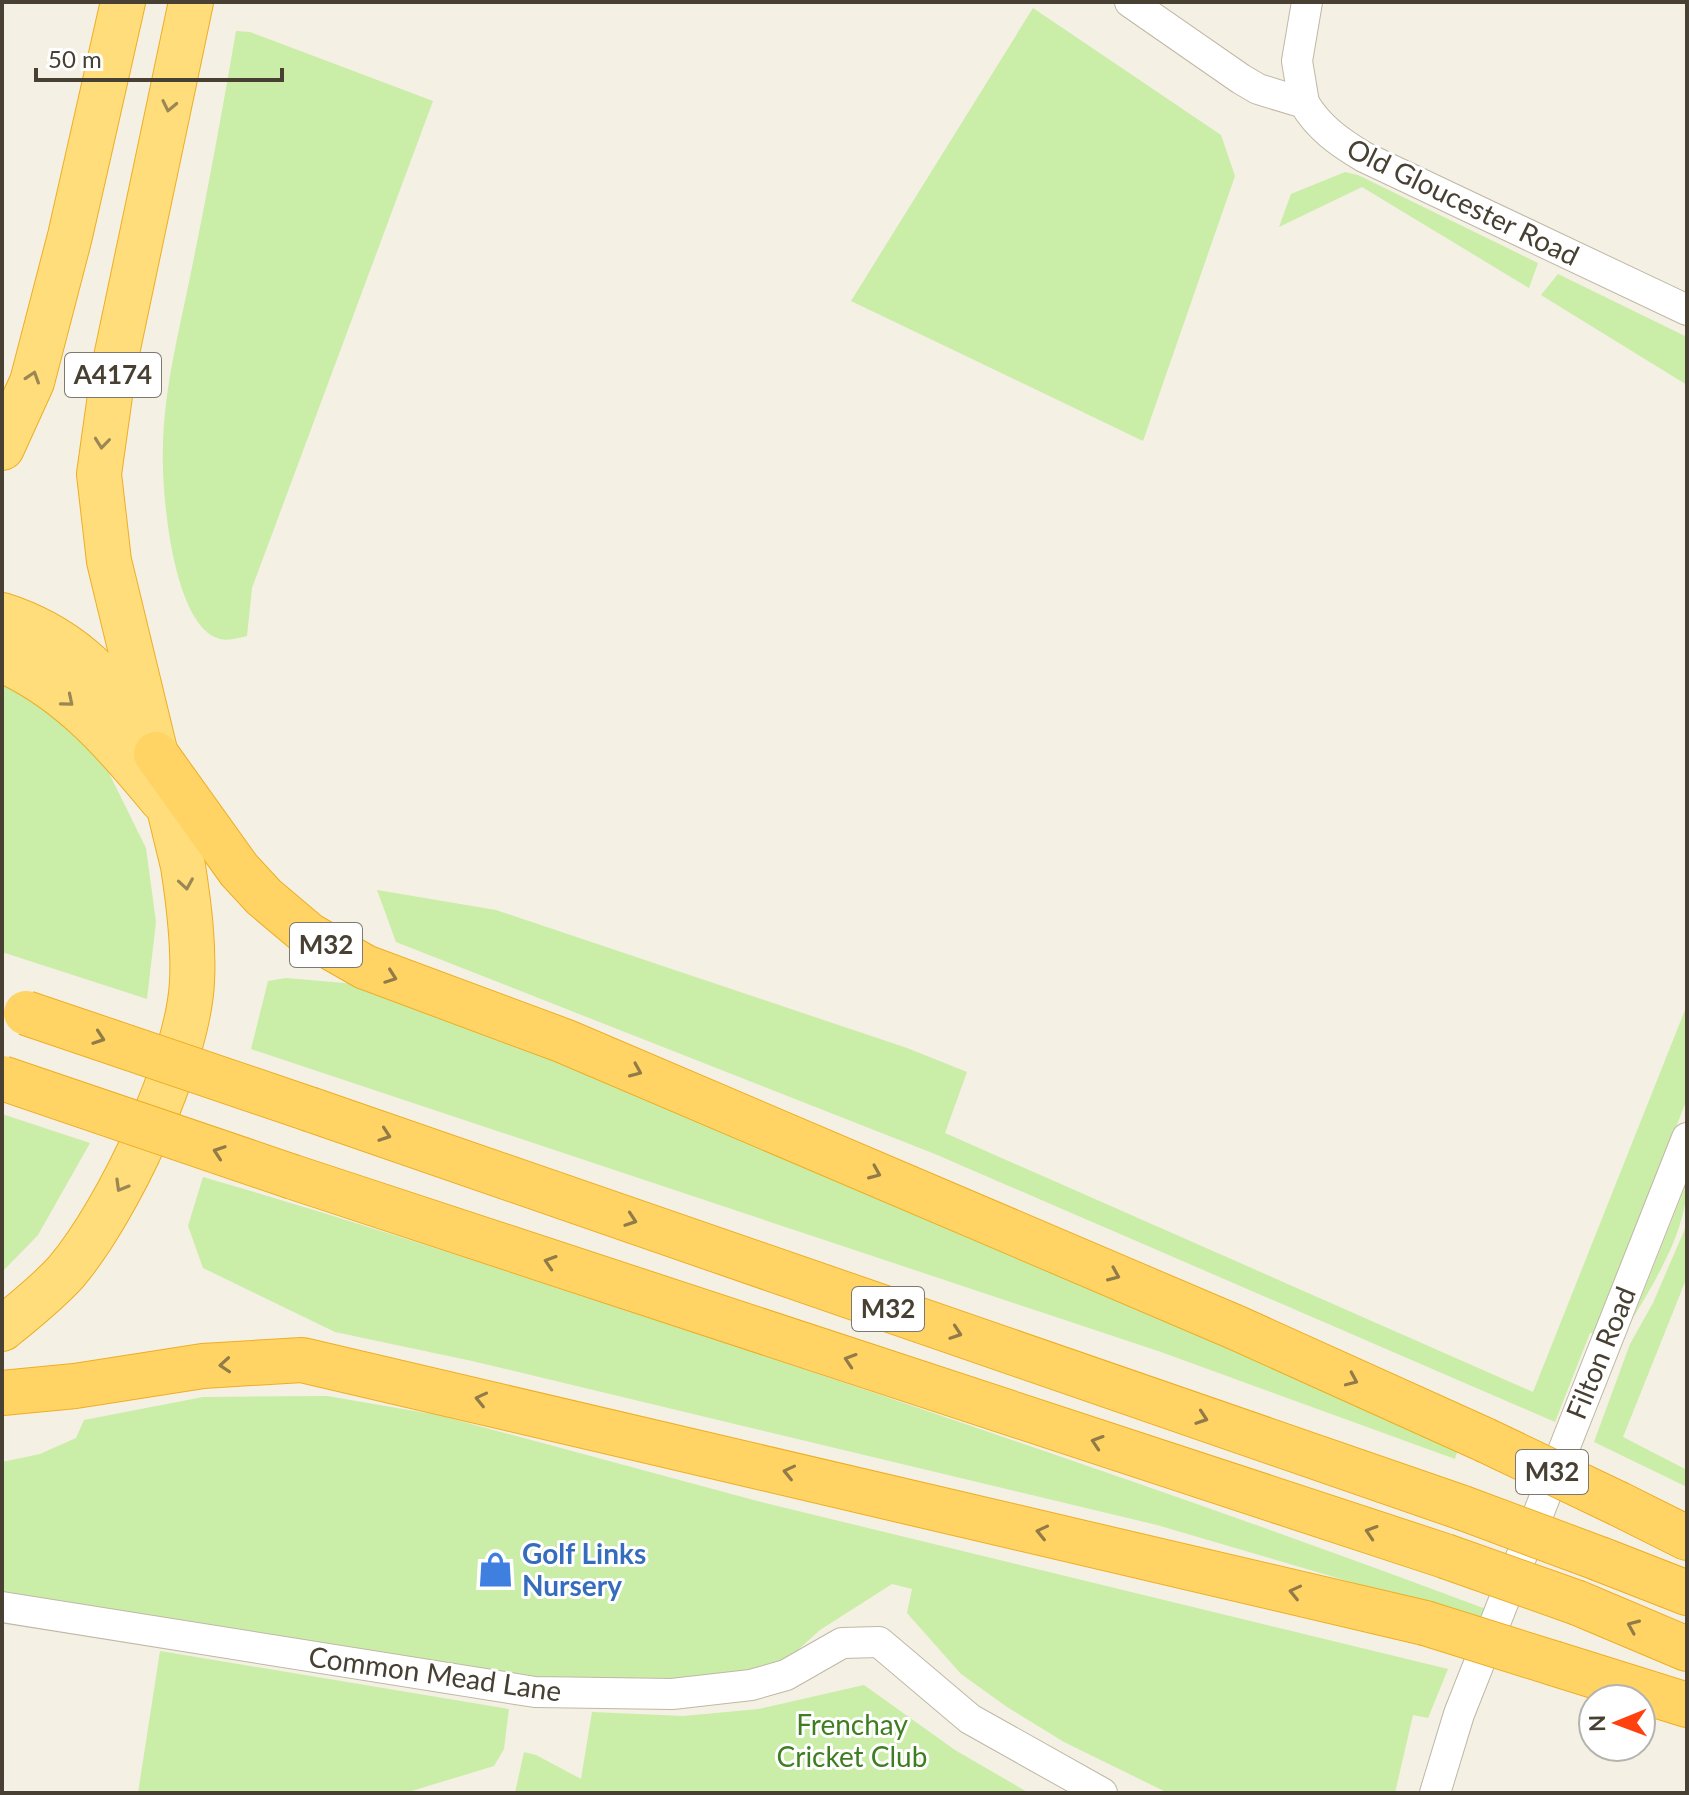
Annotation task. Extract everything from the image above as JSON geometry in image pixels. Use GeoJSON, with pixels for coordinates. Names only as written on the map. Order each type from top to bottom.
{"type":"FeatureCollection","features":[{"type":"Feature","properties":{"kind":"highway","name":"A4174"},"geometry":{"type":"LineString","coordinates":[[2,448],[32,382],[70,236],[123,2]]}},
{"type":"Feature","properties":{"kind":"highway","name":"A4174"},"geometry":{"type":"LineString","coordinates":[[168,808],[109,561],[99,474],[114,367],[191,2]]}},
{"type":"Feature","properties":{"kind":"highway"},"geometry":{"type":"LineString","coordinates":[[2,615],[34,626],[90,662],[124,701],[156,752]]}},
{"type":"Feature","properties":{"kind":"highway"},"geometry":{"type":"LineString","coordinates":[[2,660],[51,686],[91,720],[168,808],[190,908],[192,984],[180,1051],[124,1183],[66,1271],[2,1329]]}},
{"type":"Feature","properties":{"kind":"highway","name":"M32"},"geometry":{"type":"LineString","coordinates":[[156,752],[239,870],[264,897],[309,935],[365,967],[594,1053],[1223,1322],[1485,1440],[1687,1538]]}},
{"type":"Feature","properties":{"kind":"highway","name":"M32"},"geometry":{"type":"LineString","coordinates":[[14,1008],[1463,1508],[1687,1593]]}},
{"type":"Feature","properties":{"kind":"highway","name":"M32"},"geometry":{"type":"LineString","coordinates":[[2,1078],[293,1177],[1445,1556],[1578,1603],[1687,1649]]}},
{"type":"Feature","properties":{"kind":"highway"},"geometry":{"type":"LineString","coordinates":[[2,1393],[75,1386],[203,1366],[302,1360],[1425,1623],[1687,1705]]}},
{"type":"Feature","properties":{"kind":"street"},"geometry":{"type":"LineString","coordinates":[[1130,2],[1258,89],[1304,103],[1297,61],[1307,2]]}},
{"type":"Feature","properties":{"kind":"street","name":"Old Gloucester Road"},"geometry":{"type":"LineString","coordinates":[[1304,103],[1314,120],[1364,157],[1687,310]]}},
{"type":"Feature","properties":{"kind":"street","name":"Filton Road"},"geometry":{"type":"LineString","coordinates":[[1435,1793],[1459,1714],[1687,1138]]}},
{"type":"Feature","properties":{"kind":"street","name":"Common Mead Lane"},"geometry":{"type":"LineString","coordinates":[[2,1607],[535,1692],[672,1694],[751,1685],[786,1675],[842,1643],[879,1642],[970,1719],[1102,1793]]}},
{"type":"Feature","properties":{"kind":"green space"},"geometry":{"type":"Polygon","coordinates":[[[1033,8],[1221,135],[1235,176],[1143,441],[851,301],[1033,8]]]}},
{"type":"Feature","properties":{"kind":"green space"},"geometry":{"type":"Polygon","coordinates":[[[236,31],[250,32],[433,101],[252,588],[247,636],[224,640],[202,627],[189,607],[180,581],[167,521],[163,446],[173,361],[236,31]]]}},
{"type":"Feature","properties":{"kind":"green space"},"geometry":{"type":"Polygon","coordinates":[[[1345,172],[1358,175],[1538,263],[1529,288],[1362,187],[1279,227],[1291,194],[1345,172]]]}},
{"type":"Feature","properties":{"kind":"green space"},"geometry":{"type":"Polygon","coordinates":[[[1558,274],[1687,337],[1687,385],[1541,295],[1558,274]]]}},
{"type":"Feature","properties":{"kind":"green space"},"geometry":{"type":"Polygon","coordinates":[[[2,679],[58,711],[102,759],[146,848],[156,922],[147,999],[2,952],[2,679]]]}},
{"type":"Feature","properties":{"kind":"green space"},"geometry":{"type":"Polygon","coordinates":[[[377,890],[496,910],[907,1048],[967,1072],[945,1133],[1533,1392],[1687,1005],[1687,1099],[1595,1334],[1590,1333],[1555,1422],[935,1154],[396,942],[377,890]]]}},
{"type":"Feature","properties":{"kind":"green space"},"geometry":{"type":"Polygon","coordinates":[[[286,978],[379,986],[625,1082],[1458,1449],[1455,1459],[1161,1352],[251,1049],[268,981],[286,978]]]}},
{"type":"Feature","properties":{"kind":"green space"},"geometry":{"type":"Polygon","coordinates":[[[2,1114],[90,1143],[38,1235],[2,1272],[2,1114]]]}},
{"type":"Feature","properties":{"kind":"green space"},"geometry":{"type":"Polygon","coordinates":[[[203,1177],[338,1217],[833,1379],[1212,1509],[1494,1612],[1474,1618],[1157,1525],[472,1361],[335,1332],[203,1268],[188,1226],[203,1177]]]}},
{"type":"Feature","properties":{"kind":"green space"},"geometry":{"type":"Polygon","coordinates":[[[1687,1182],[1686,1200],[1676,1235],[1661,1270],[1633,1318],[1687,1182]]]}},
{"type":"Feature","properties":{"kind":"green space"},"geometry":{"type":"Polygon","coordinates":[[[1687,1224],[1687,1277],[1623,1437],[1687,1470],[1687,1487],[1594,1442],[1630,1344],[1653,1303],[1687,1224]]]}},
{"type":"Feature","properties":{"kind":"green space"},"geometry":{"type":"Polygon","coordinates":[[[327,1396],[438,1415],[761,1502],[1448,1669],[1428,1718],[1413,1715],[1395,1793],[1168,1793],[1064,1742],[961,1674],[907,1613],[912,1589],[892,1584],[820,1630],[780,1666],[741,1675],[630,1681],[539,1680],[2,1592],[2,1462],[40,1454],[76,1438],[84,1420],[203,1397],[327,1396]]]}},
{"type":"Feature","properties":{"kind":"green space"},"geometry":{"type":"Polygon","coordinates":[[[160,1651],[509,1709],[504,1749],[494,1766],[405,1793],[138,1793],[160,1651]]]}},
{"type":"Feature","properties":{"kind":"green space","name":"Frenchay Cricket Club"},"geometry":{"type":"Polygon","coordinates":[[[864,1685],[955,1750],[1029,1793],[515,1793],[524,1752],[536,1755],[581,1779],[592,1712],[683,1716],[759,1709],[864,1685]]]}},
{"type":"Feature","properties":{"kind":"place","name":"Golf Links Nursery"},"geometry":{"type":"Point","coordinates":[496,1570]}}]}
